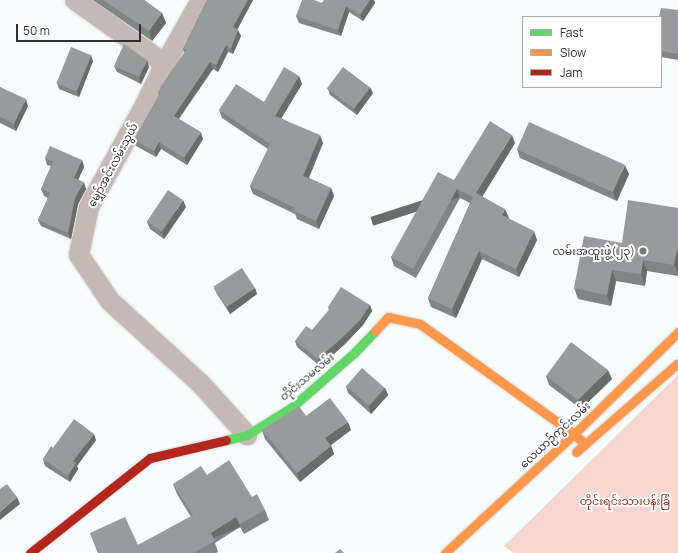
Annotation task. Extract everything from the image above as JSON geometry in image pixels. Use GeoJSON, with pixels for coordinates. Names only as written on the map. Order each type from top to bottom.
{"type":"FeatureCollection","features":[{"type":"Feature","properties":{"kind":"street"},"geometry":{"type":"LineString","coordinates":[[75,0],[165,64]]}},
{"type":"Feature","properties":{"kind":"street","name":"မျှော်အင်းလမ်းသွယ်"},"geometry":{"type":"LineString","coordinates":[[201,0],[89,206],[79,255],[110,301],[201,384],[247,435]]}},
{"type":"Feature","properties":{"kind":"street","name":"တိုင်းသမလမ်း"},"geometry":{"type":"LineString","coordinates":[[30,553],[150,458],[247,435],[292,407],[354,353],[388,317],[420,324],[574,434],[585,444]]}},
{"type":"Feature","properties":{"kind":"street","name":"လေယာဉ်ကွင်းလမ်း"},"geometry":{"type":"LineString","coordinates":[[445,553],[574,434],[678,332]]}},
{"type":"Feature","properties":{"kind":"street"},"geometry":{"type":"LineString","coordinates":[[567,460],[678,363]]}},
{"type":"Feature","properties":{"kind":"green space","name":"တိုင်းရင်းသားပန်းခြံ"},"geometry":{"type":"Polygon","coordinates":[[[678,375],[678,553],[514,553],[504,546],[678,375]]]}},
{"type":"Feature","properties":{"kind":"building"},"geometry":{"type":"Polygon","coordinates":[[[103,0],[144,0],[162,13],[149,31],[103,0]]]}},
{"type":"Feature","properties":{"kind":"building"},"geometry":{"type":"Polygon","coordinates":[[[207,0],[248,0],[233,27],[238,30],[231,48],[226,45],[216,65],[210,62],[174,116],[201,132],[184,158],[159,142],[154,151],[134,140],[160,94],[158,93],[161,86],[186,50],[183,49],[207,0]]]}},
{"type":"Feature","properties":{"kind":"building"},"geometry":{"type":"Polygon","coordinates":[[[302,0],[314,0],[322,3],[324,0],[370,0],[360,15],[346,6],[338,30],[296,16],[302,0]]]}},
{"type":"Feature","properties":{"kind":"building"},"geometry":{"type":"Polygon","coordinates":[[[661,8],[678,10],[678,54],[662,51],[662,16],[659,16],[661,8]]]}},
{"type":"Feature","properties":{"kind":"building"},"geometry":{"type":"Polygon","coordinates":[[[124,44],[147,60],[139,77],[114,66],[124,44]]]}},
{"type":"Feature","properties":{"kind":"building"},"geometry":{"type":"Polygon","coordinates":[[[71,47],[91,55],[77,91],[56,83],[71,47]]]}},
{"type":"Feature","properties":{"kind":"building"},"geometry":{"type":"Polygon","coordinates":[[[284,67],[299,76],[275,116],[320,135],[303,176],[331,188],[316,221],[294,211],[295,208],[250,186],[270,144],[219,110],[236,84],[264,102],[284,67]]]}},
{"type":"Feature","properties":{"kind":"building"},"geometry":{"type":"Polygon","coordinates":[[[343,67],[370,87],[354,109],[327,89],[343,67]]]}},
{"type":"Feature","properties":{"kind":"building"},"geometry":{"type":"Polygon","coordinates":[[[0,87],[26,99],[14,124],[0,117],[0,87]]]}},
{"type":"Feature","properties":{"kind":"building"},"geometry":{"type":"Polygon","coordinates":[[[490,121],[512,135],[476,193],[505,209],[502,215],[534,231],[516,269],[479,251],[452,309],[428,298],[473,197],[457,189],[413,269],[391,257],[438,172],[454,180],[490,121]]]}},
{"type":"Feature","properties":{"kind":"building"},"geometry":{"type":"Polygon","coordinates":[[[529,122],[625,165],[613,192],[517,149],[529,122]]]}},
{"type":"Feature","properties":{"kind":"building"},"geometry":{"type":"Polygon","coordinates":[[[50,146],[82,160],[74,178],[84,182],[75,198],[68,233],[38,220],[50,193],[41,189],[53,162],[45,158],[50,146]]]}},
{"type":"Feature","properties":{"kind":"building"},"geometry":{"type":"Polygon","coordinates":[[[168,190],[183,200],[162,232],[147,222],[168,190]]]}},
{"type":"Feature","properties":{"kind":"building"},"geometry":{"type":"Polygon","coordinates":[[[628,200],[678,208],[678,251],[677,250],[674,265],[643,260],[641,274],[612,270],[607,295],[574,288],[584,236],[622,243],[628,200]]]}},
{"type":"Feature","properties":{"kind":"building"},"geometry":{"type":"Polygon","coordinates":[[[242,268],[255,288],[227,307],[213,287],[242,268]]]}},
{"type":"Feature","properties":{"kind":"building"},"geometry":{"type":"Polygon","coordinates":[[[341,287],[370,305],[361,319],[318,359],[295,341],[306,326],[312,330],[330,309],[328,307],[341,287]]]}},
{"type":"Feature","properties":{"kind":"building"},"geometry":{"type":"Polygon","coordinates":[[[571,342],[608,370],[578,400],[546,376],[571,342]]]}},
{"type":"Feature","properties":{"kind":"building"},"geometry":{"type":"Polygon","coordinates":[[[362,368],[385,388],[369,406],[346,386],[362,368]]]}},
{"type":"Feature","properties":{"kind":"building"},"geometry":{"type":"Polygon","coordinates":[[[330,398],[348,422],[325,438],[331,446],[297,473],[262,430],[299,406],[306,416],[330,398]]]}},
{"type":"Feature","properties":{"kind":"building"},"geometry":{"type":"Polygon","coordinates":[[[74,419],[94,434],[73,461],[76,463],[68,476],[43,459],[51,446],[53,448],[74,419]]]}},
{"type":"Feature","properties":{"kind":"building"},"geometry":{"type":"Polygon","coordinates":[[[229,460],[252,497],[257,494],[265,510],[240,524],[236,517],[211,533],[215,541],[193,553],[99,553],[90,533],[125,517],[138,545],[193,515],[173,484],[201,466],[207,475],[229,460]]]}},
{"type":"Feature","properties":{"kind":"building"},"geometry":{"type":"Polygon","coordinates":[[[7,484],[17,497],[0,512],[0,489],[7,484]]]}},
{"type":"Feature","properties":{"kind":"building"},"geometry":{"type":"Polygon","coordinates":[[[340,549],[344,553],[335,553],[340,549]]]}},
{"type":"Feature","properties":{"kind":"traffic: fast"},"geometry":{"type":"LineString","coordinates":[[226,440],[247,435],[292,407],[354,353],[375,331]]}},
{"type":"Feature","properties":{"kind":"traffic: slow"},"geometry":{"type":"LineString","coordinates":[[375,331],[388,317],[420,324],[574,434],[585,444]]}},
{"type":"Feature","properties":{"kind":"traffic: slow"},"geometry":{"type":"LineString","coordinates":[[445,553],[574,434],[678,332]]}},
{"type":"Feature","properties":{"kind":"traffic: slow"},"geometry":{"type":"LineString","coordinates":[[576,452],[678,363]]}},
{"type":"Feature","properties":{"kind":"traffic: jam"},"geometry":{"type":"LineString","coordinates":[[30,553],[150,458],[226,440]]}},
{"type":"Feature","properties":{"kind":"place","name":"လမ်းအထူးဖွဲ့(၂၃)"},"geometry":{"type":"Point","coordinates":[643,251]}}]}
